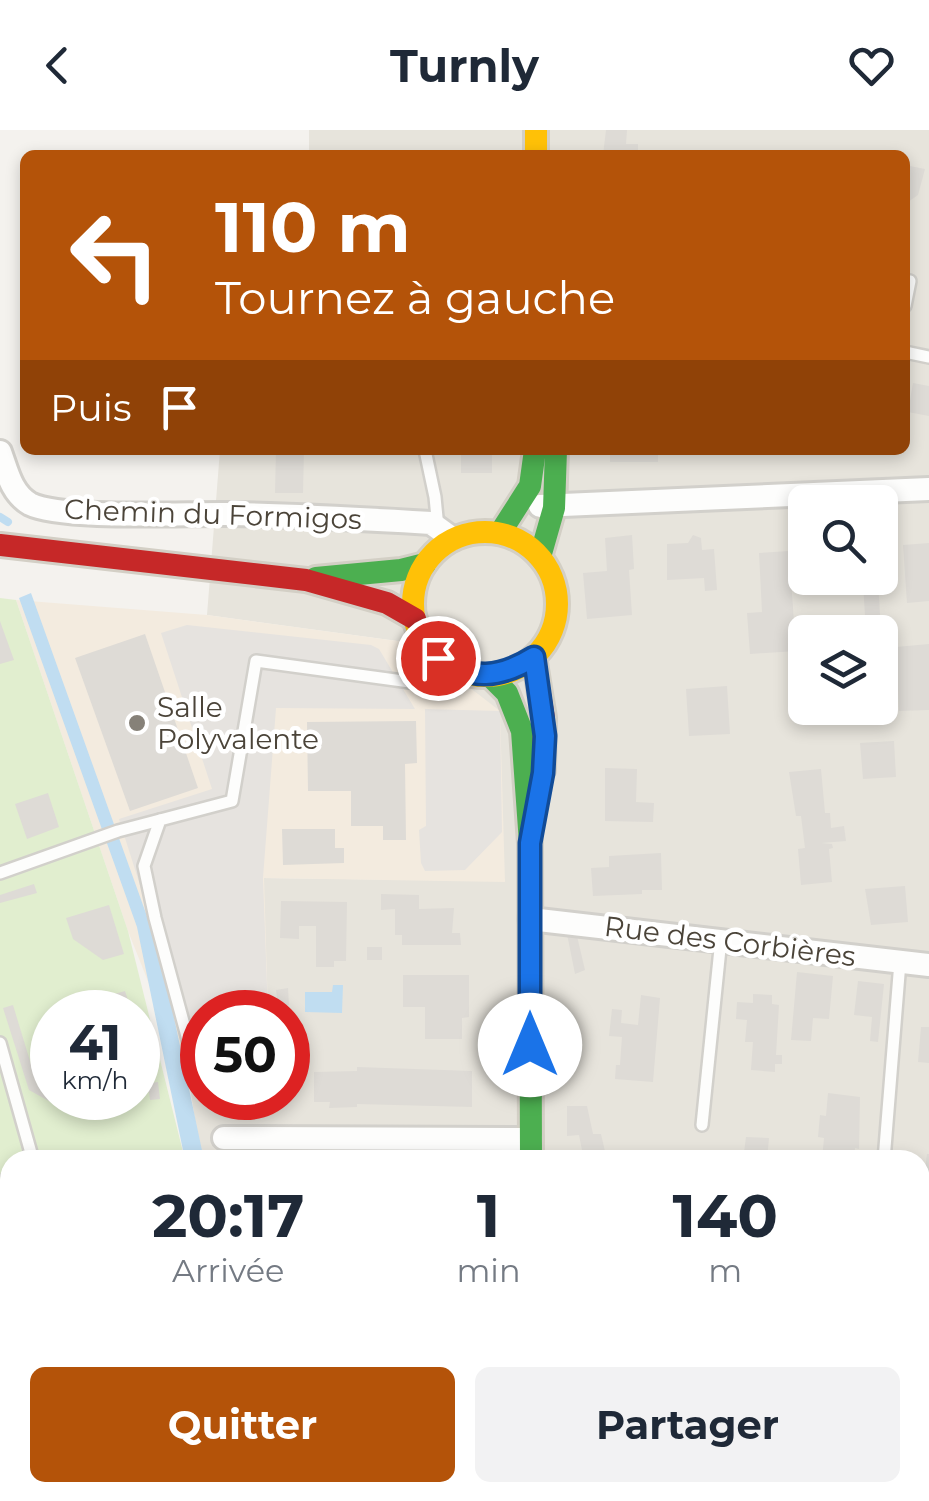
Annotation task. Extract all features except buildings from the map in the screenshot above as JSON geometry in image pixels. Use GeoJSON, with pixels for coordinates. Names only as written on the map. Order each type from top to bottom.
{"type":"FeatureCollection","features":[{"type":"Feature","properties":{"kind":"main road"},"geometry":{"type":"LineString","coordinates":[[500,533],[522,504],[536,476],[534,455]]}},
{"type":"Feature","properties":{"kind":"main road"},"geometry":{"type":"LineString","coordinates":[[540,557],[554,508],[556,455]]}},
{"type":"Feature","properties":{"kind":"main road"},"geometry":{"type":"LineString","coordinates":[[500,533],[522,542],[540,557],[552,576],[558,598],[556,619],[548,640],[534,657],[513,670],[490,676],[465,673],[438,658],[427,645],[416,619],[414,600],[426,564],[446,534],[500,533]]}},
{"type":"Feature","properties":{"kind":"main road"},"geometry":{"type":"LineString","coordinates":[[0,546],[306,580],[387,603],[416,619]]}},
{"type":"Feature","properties":{"kind":"main road"},"geometry":{"type":"LineString","coordinates":[[306,580],[426,564]]}},
{"type":"Feature","properties":{"kind":"main road"},"geometry":{"type":"LineString","coordinates":[[530,843],[543,773],[545,736],[534,657]]}},
{"type":"Feature","properties":{"kind":"main road"},"geometry":{"type":"LineString","coordinates":[[490,676],[507,694],[522,731],[530,843],[531,1149]]}},
{"type":"Feature","properties":{"kind":"street","name":"Chemin du Formigos"},"geometry":{"type":"LineString","coordinates":[[0,452],[12,488],[25,501],[66,512],[255,514],[430,522],[446,534]]}},
{"type":"Feature","properties":{"kind":"street"},"geometry":{"type":"LineString","coordinates":[[522,504],[554,508],[929,488]]}},
{"type":"Feature","properties":{"kind":"street","name":"Rue des Corbières"},"geometry":{"type":"LineString","coordinates":[[530,919],[929,965]]}},
{"type":"Feature","properties":{"kind":"street"},"geometry":{"type":"LineString","coordinates":[[224,1138],[531,1149]]}},
{"type":"Feature","properties":{"kind":"lane"},"geometry":{"type":"LineString","coordinates":[[425,455],[446,534]]}},
{"type":"Feature","properties":{"kind":"lane"},"geometry":{"type":"LineString","coordinates":[[0,873],[118,832],[232,801],[256,660],[410,682]]}},
{"type":"Feature","properties":{"kind":"lane"},"geometry":{"type":"LineString","coordinates":[[160,820],[144,866],[180,1010]]}},
{"type":"Feature","properties":{"kind":"lane"},"geometry":{"type":"LineString","coordinates":[[702,1125],[722,939]]}},
{"type":"Feature","properties":{"kind":"lane"},"geometry":{"type":"LineString","coordinates":[[885,1150],[900,962]]}},
{"type":"Feature","properties":{"kind":"lane"},"geometry":{"type":"LineString","coordinates":[[0,1043],[30,1150]]}},
{"type":"Feature","properties":{"kind":"shaded area"},"geometry":{"type":"Polygon","coordinates":[[[309,130],[929,130],[929,1150],[199,1150],[195,1120],[310,1120],[310,990],[267,990],[263,878],[505,881],[412,643],[207,615],[220,455],[910,455],[910,150],[309,150],[309,130]]]}},
{"type":"Feature","properties":{"kind":"shaded area"},"geometry":{"type":"Polygon","coordinates":[[[16,600],[207,615],[412,643],[500,711],[505,882],[264,878],[267,990],[180,990],[180,1062],[160,1012],[160,990],[151,990],[16,600]]]}},
{"type":"Feature","properties":{"kind":"shaded area"},"geometry":{"type":"Polygon","coordinates":[[[187,625],[371,645],[379,649],[415,709],[276,708],[263,878],[267,990],[180,990],[180,1039],[164,961],[119,819],[212,789],[161,633],[187,625]]]}},
{"type":"Feature","properties":{"kind":"shaded area"},"geometry":{"type":"Polygon","coordinates":[[[425,709],[500,711],[502,832],[465,870],[425,871],[421,863],[419,830],[426,826],[425,709]]]}},
{"type":"Feature","properties":{"kind":"green space"},"geometry":{"type":"Polygon","coordinates":[[[0,598],[16,600],[128,931],[143,990],[30,990],[30,1120],[160,1120],[160,1060],[183,1150],[0,1150],[0,598]]]}},
{"type":"Feature","properties":{"kind":"water"},"geometry":{"type":"Polygon","coordinates":[[[31,593],[148,919],[180,1046],[180,1120],[196,1120],[202,1150],[183,1150],[160,1039],[160,990],[150,990],[137,927],[19,598],[31,593]]]}},
{"type":"Feature","properties":{"kind":"water"},"geometry":{"type":"Polygon","coordinates":[[[333,985],[343,985],[342,1013],[310,1012],[310,992],[332,992],[333,985]]]}},
{"type":"Feature","properties":{"kind":"waterway"},"geometry":{"type":"LineString","coordinates":[[0,517],[8,522]]}},
{"type":"Feature","properties":{"kind":"traffic: fast"},"geometry":{"type":"LineString","coordinates":[[500,533],[530,486],[534,455]]}},
{"type":"Feature","properties":{"kind":"traffic: fast"},"geometry":{"type":"LineString","coordinates":[[540,557],[554,508],[556,455]]}},
{"type":"Feature","properties":{"kind":"traffic: fast"},"geometry":{"type":"LineString","coordinates":[[316,578],[425,564]]}},
{"type":"Feature","properties":{"kind":"traffic: fast"},"geometry":{"type":"LineString","coordinates":[[490,676],[507,693],[522,731],[530,843],[531,1150]]}},
{"type":"Feature","properties":{"kind":"traffic: slow"},"geometry":{"type":"LineString","coordinates":[[536,130],[536,150]]}},
{"type":"Feature","properties":{"kind":"traffic: slow"},"geometry":{"type":"LineString","coordinates":[[485,532],[512,538],[536,553],[551,577],[557,604],[551,631],[536,655],[512,670],[485,676],[458,670],[434,655],[419,631],[413,604],[419,577],[434,553],[458,538],[485,532]]}},
{"type":"Feature","properties":{"kind":"traffic: jam"},"geometry":{"type":"LineString","coordinates":[[0,545],[306,580],[387,603],[415,619]]}},
{"type":"Feature","properties":{"kind":"traffic: jam"},"geometry":{"type":"LineString","coordinates":[[534,657],[544,718],[543,770]]}},
{"type":"Feature","properties":{"kind":"place","name":"Salle Polyvalente"},"geometry":{"type":"Point","coordinates":[137,723]}},
{"type":"Feature","properties":{"kind":"route"},"geometry":{"type":"LineString","coordinates":[[438,658],[465,673],[490,676],[513,670],[534,657],[545,736],[543,773],[530,843],[530,1045]]}}]}
